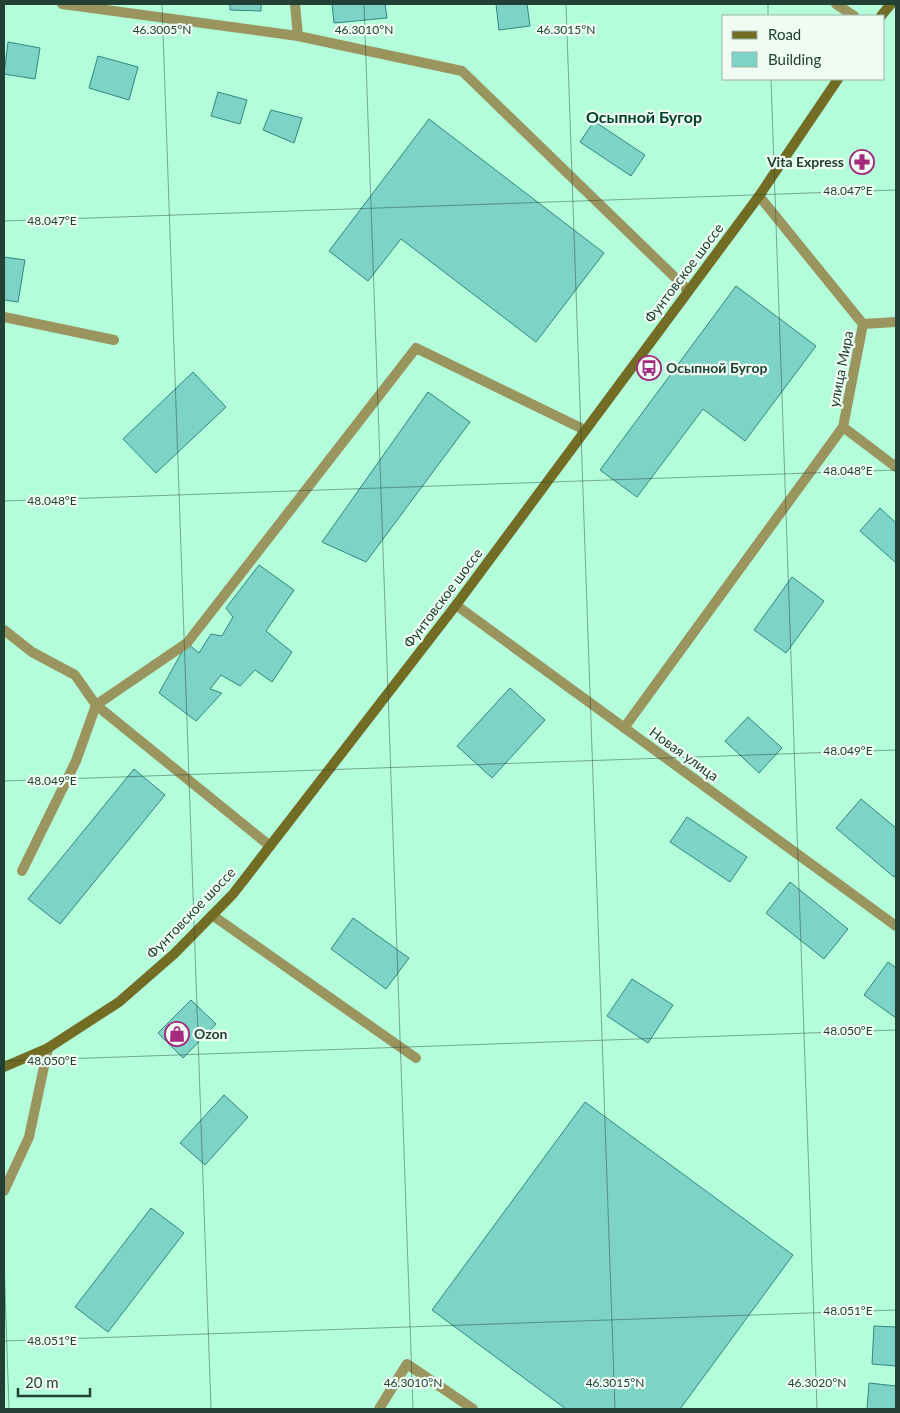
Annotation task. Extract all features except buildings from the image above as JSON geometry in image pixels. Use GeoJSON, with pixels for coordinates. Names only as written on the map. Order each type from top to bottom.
{"type":"FeatureCollection","features":[{"type":"Feature","properties":{"kind":"street"},"geometry":{"type":"LineString","coordinates":[[62,4],[298,36],[462,72],[688,290]]}},
{"type":"Feature","properties":{"kind":"street"},"geometry":{"type":"LineString","coordinates":[[295,4],[298,36]]}},
{"type":"Feature","properties":{"kind":"street"},"geometry":{"type":"LineString","coordinates":[[836,4],[852,15]]}},
{"type":"Feature","properties":{"kind":"street"},"geometry":{"type":"LineString","coordinates":[[883,15],[891,4]]}},
{"type":"Feature","properties":{"kind":"street","name":"Фунтовское шоссе"},"geometry":{"type":"LineString","coordinates":[[4,1067],[48,1048],[119,1002],[174,954],[233,894],[456,605],[759,196],[837,80]]}},
{"type":"Feature","properties":{"kind":"street","name":"улица Мира"},"geometry":{"type":"LineString","coordinates":[[759,196],[863,324],[844,427],[896,467]]}},
{"type":"Feature","properties":{"kind":"street"},"geometry":{"type":"LineString","coordinates":[[4,317],[114,340]]}},
{"type":"Feature","properties":{"kind":"street"},"geometry":{"type":"LineString","coordinates":[[863,324],[896,322]]}},
{"type":"Feature","properties":{"kind":"street"},"geometry":{"type":"LineString","coordinates":[[22,871],[76,761],[96,705],[187,643],[416,348],[585,430]]}},
{"type":"Feature","properties":{"kind":"street"},"geometry":{"type":"LineString","coordinates":[[624,728],[844,427]]}},
{"type":"Feature","properties":{"kind":"street","name":"Новая улица"},"geometry":{"type":"LineString","coordinates":[[456,605],[896,926]]}},
{"type":"Feature","properties":{"kind":"street"},"geometry":{"type":"LineString","coordinates":[[4,630],[32,652],[75,674],[96,705],[270,846]]}},
{"type":"Feature","properties":{"kind":"street"},"geometry":{"type":"LineString","coordinates":[[212,915],[416,1058]]}},
{"type":"Feature","properties":{"kind":"street"},"geometry":{"type":"LineString","coordinates":[[4,1191],[28,1136],[48,1048]]}},
{"type":"Feature","properties":{"kind":"street"},"geometry":{"type":"LineString","coordinates":[[379,1409],[407,1364],[473,1409]]}},
{"type":"Feature","properties":{"kind":"place","name":"Vita Express"},"geometry":{"type":"Point","coordinates":[862,162]}},
{"type":"Feature","properties":{"kind":"place","name":"Осыпной Бугор"},"geometry":{"type":"Point","coordinates":[649,368]}},
{"type":"Feature","properties":{"kind":"place","name":"Ozon"},"geometry":{"type":"Point","coordinates":[177,1034]}},
{"type":"Feature","properties":{"kind":"district","name":"Осыпной Бугор"},"geometry":{"type":"Point","coordinates":[644,117]}}]}
